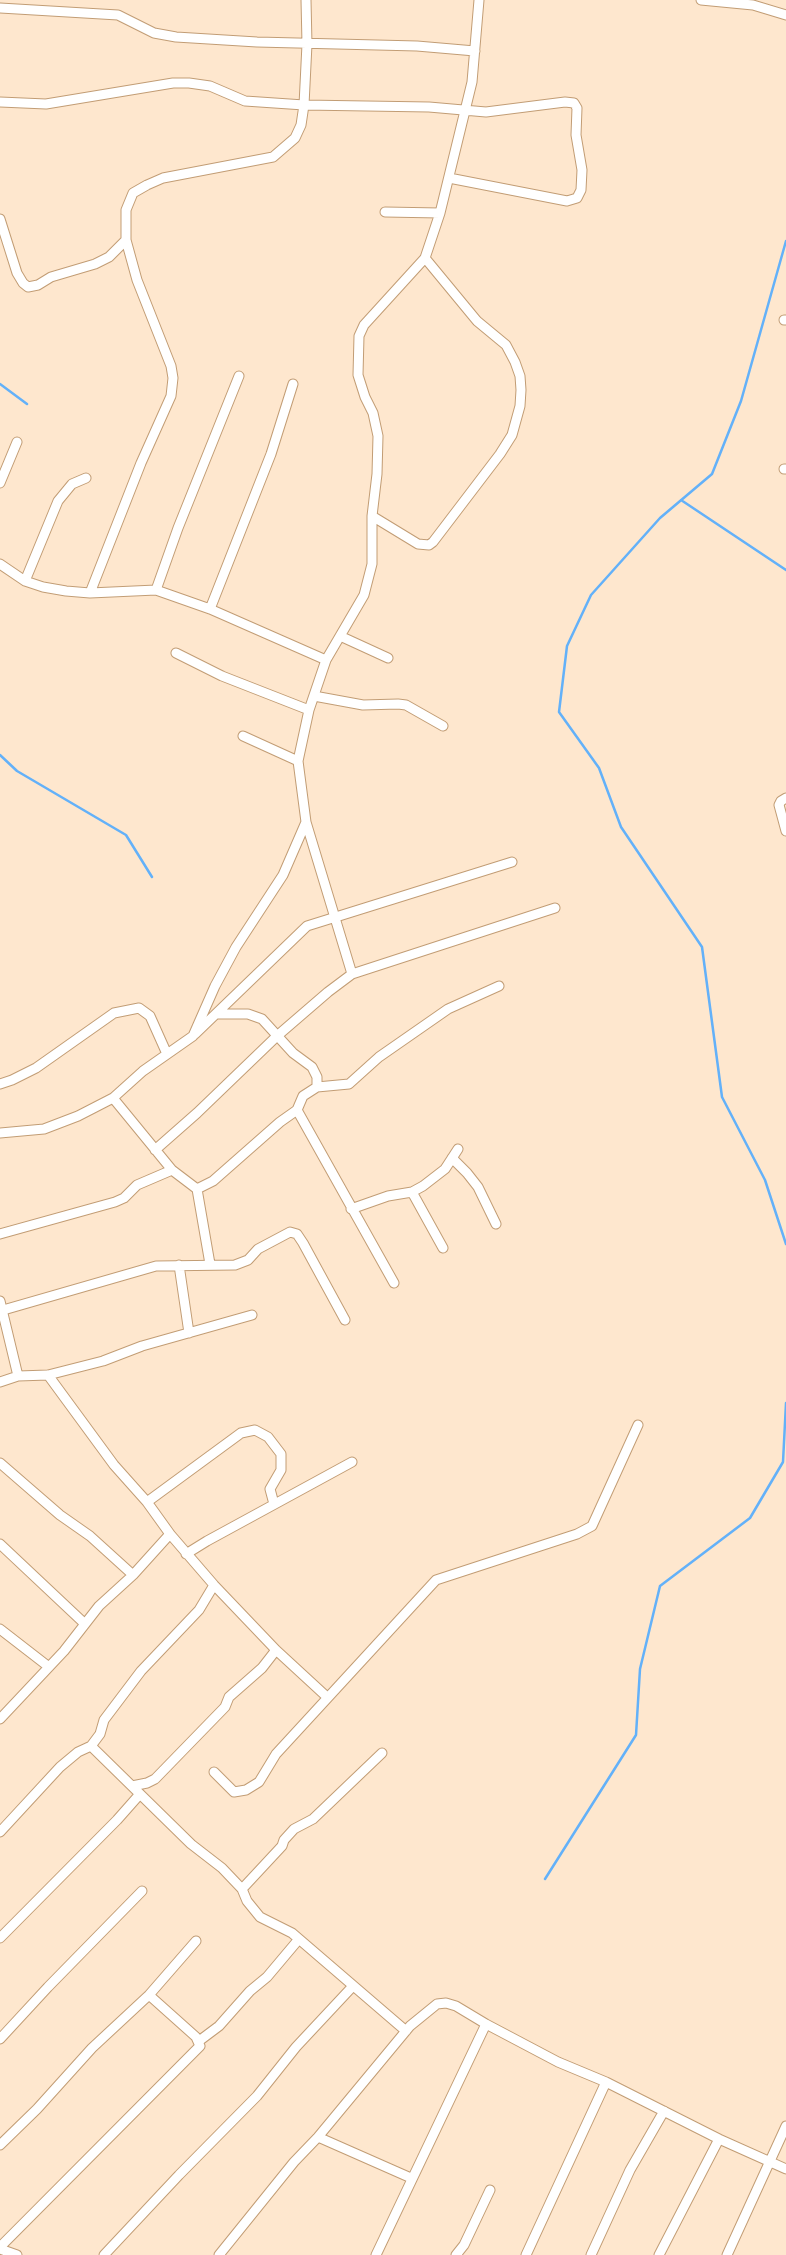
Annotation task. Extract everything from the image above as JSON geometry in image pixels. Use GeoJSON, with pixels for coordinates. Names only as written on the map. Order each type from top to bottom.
{"type":"FeatureCollection","features":[{"type":"Feature","properties":{"kind":"street"},"geometry":{"type":"LineString","coordinates":[[90,593],[141,463],[172,396],[173,378],[171,366],[137,280],[126,240],[126,210],[133,193],[163,178],[273,157],[295,138],[301,125],[304,105],[307,44],[306,0]]}},
{"type":"Feature","properties":{"kind":"street"},"geometry":{"type":"LineString","coordinates":[[352,974],[306,822],[298,761],[309,710],[326,660],[367,587],[372,564],[372,516],[377,474],[378,436],[373,413],[365,397],[358,375],[359,336],[364,325],[425,258],[440,213],[472,82],[479,0]]}},
{"type":"Feature","properties":{"kind":"street"},"geometry":{"type":"LineString","coordinates":[[701,0],[753,5],[786,15]]}},
{"type":"Feature","properties":{"kind":"street"},"geometry":{"type":"LineString","coordinates":[[0,8],[118,15],[154,32],[176,37],[307,44],[417,46],[475,51]]}},
{"type":"Feature","properties":{"kind":"street"},"geometry":{"type":"LineString","coordinates":[[0,102],[46,104],[173,83],[189,83],[210,86],[245,101],[304,105],[420,107],[486,112],[565,102],[574,103],[577,108],[576,135],[582,170],[581,190],[577,198],[567,201],[449,178]]}},
{"type":"Feature","properties":{"kind":"street"},"geometry":{"type":"LineString","coordinates":[[385,212],[440,213]]}},
{"type":"Feature","properties":{"kind":"street"},"geometry":{"type":"LineString","coordinates":[[0,219],[17,272],[22,284],[28,287],[38,285],[51,277],[95,264],[109,257],[126,240]]}},
{"type":"Feature","properties":{"kind":"street"},"geometry":{"type":"LineString","coordinates":[[372,516],[418,544],[433,542],[500,454],[512,434],[520,406],[520,376],[516,362],[506,345],[477,321],[425,258]]}},
{"type":"Feature","properties":{"kind":"street"},"geometry":{"type":"LineString","coordinates":[[156,590],[178,528],[239,376]]}},
{"type":"Feature","properties":{"kind":"street"},"geometry":{"type":"LineString","coordinates":[[210,609],[271,454],[293,384]]}},
{"type":"Feature","properties":{"kind":"street"},"geometry":{"type":"LineString","coordinates":[[0,483],[16,442]]}},
{"type":"Feature","properties":{"kind":"street"},"geometry":{"type":"LineString","coordinates":[[25,581],[58,500],[72,484],[86,478]]}},
{"type":"Feature","properties":{"kind":"street"},"geometry":{"type":"LineString","coordinates":[[0,564],[25,581],[43,587],[90,593],[156,590],[210,609],[326,660]]}},
{"type":"Feature","properties":{"kind":"street"},"geometry":{"type":"LineString","coordinates":[[340,636],[388,658]]}},
{"type":"Feature","properties":{"kind":"street"},"geometry":{"type":"LineString","coordinates":[[176,653],[222,676],[309,710]]}},
{"type":"Feature","properties":{"kind":"street"},"geometry":{"type":"LineString","coordinates":[[314,696],[363,705],[398,704],[406,706],[443,726]]}},
{"type":"Feature","properties":{"kind":"street"},"geometry":{"type":"LineString","coordinates":[[243,736],[298,761]]}},
{"type":"Feature","properties":{"kind":"street"},"geometry":{"type":"LineString","coordinates":[[786,798],[781,800],[779,806],[786,831]]}},
{"type":"Feature","properties":{"kind":"street"},"geometry":{"type":"LineString","coordinates":[[193,1036],[215,986],[236,947],[282,875],[306,822]]}},
{"type":"Feature","properties":{"kind":"street"},"geometry":{"type":"LineString","coordinates":[[0,1133],[44,1129],[78,1116],[113,1098],[143,1071],[193,1036],[299,931],[334,916],[512,862]]}},
{"type":"Feature","properties":{"kind":"street"},"geometry":{"type":"LineString","coordinates":[[155,1150],[197,1113],[277,1036],[352,974],[555,908]]}},
{"type":"Feature","properties":{"kind":"street"},"geometry":{"type":"LineString","coordinates":[[196,1189],[213,1181],[280,1122],[297,1110],[303,1096],[317,1087],[349,1084],[379,1057],[448,1009],[499,986]]}},
{"type":"Feature","properties":{"kind":"street"},"geometry":{"type":"LineString","coordinates":[[0,1084],[36,1068],[114,1013],[139,1008],[150,1016],[167,1054]]}},
{"type":"Feature","properties":{"kind":"street"},"geometry":{"type":"LineString","coordinates":[[217,1014],[255,1016],[262,1019],[293,1053],[316,1073],[317,1087]]}},
{"type":"Feature","properties":{"kind":"street"},"geometry":{"type":"LineString","coordinates":[[113,1098],[172,1170],[196,1189],[210,1264]]}},
{"type":"Feature","properties":{"kind":"street"},"geometry":{"type":"LineString","coordinates":[[297,1110],[394,1283]]}},
{"type":"Feature","properties":{"kind":"street"},"geometry":{"type":"LineString","coordinates":[[352,1209],[388,1196],[412,1192],[445,1169],[458,1149]]}},
{"type":"Feature","properties":{"kind":"street"},"geometry":{"type":"LineString","coordinates":[[452,1158],[478,1187],[496,1224]]}},
{"type":"Feature","properties":{"kind":"street"},"geometry":{"type":"LineString","coordinates":[[0,1234],[116,1202],[124,1198],[138,1185],[172,1170]]}},
{"type":"Feature","properties":{"kind":"street"},"geometry":{"type":"LineString","coordinates":[[412,1192],[443,1248]]}},
{"type":"Feature","properties":{"kind":"street"},"geometry":{"type":"LineString","coordinates":[[1,1311],[156,1266],[235,1265],[248,1260],[258,1249],[290,1232],[297,1234],[322,1275],[345,1320]]}},
{"type":"Feature","properties":{"kind":"street"},"geometry":{"type":"LineString","coordinates":[[179,1265],[188,1334]]}},
{"type":"Feature","properties":{"kind":"street"},"geometry":{"type":"LineString","coordinates":[[0,1301],[18,1376]]}},
{"type":"Feature","properties":{"kind":"street"},"geometry":{"type":"LineString","coordinates":[[0,1382],[18,1376],[48,1375],[120,1356],[142,1346],[252,1315]]}},
{"type":"Feature","properties":{"kind":"street"},"geometry":{"type":"LineString","coordinates":[[48,1375],[114,1464],[147,1502],[186,1554],[276,1650],[327,1697]]}},
{"type":"Feature","properties":{"kind":"street"},"geometry":{"type":"LineString","coordinates":[[214,1772],[234,1792],[246,1790],[258,1782],[276,1754],[436,1580],[577,1534],[592,1526],[638,1425]]}},
{"type":"Feature","properties":{"kind":"street"},"geometry":{"type":"LineString","coordinates":[[147,1502],[241,1432],[255,1430],[268,1437],[281,1454],[281,1470],[270,1490],[274,1504]]}},
{"type":"Feature","properties":{"kind":"street"},"geometry":{"type":"LineString","coordinates":[[186,1554],[207,1540],[352,1462]]}},
{"type":"Feature","properties":{"kind":"street"},"geometry":{"type":"LineString","coordinates":[[0,1463],[60,1515],[90,1536],[133,1575]]}},
{"type":"Feature","properties":{"kind":"street"},"geometry":{"type":"LineString","coordinates":[[1,1716],[49,1667],[99,1606],[133,1575],[170,1534]]}},
{"type":"Feature","properties":{"kind":"street"},"geometry":{"type":"LineString","coordinates":[[0,1544],[85,1624]]}},
{"type":"Feature","properties":{"kind":"street"},"geometry":{"type":"LineString","coordinates":[[158,1547],[178,1544]]}},
{"type":"Feature","properties":{"kind":"street"},"geometry":{"type":"LineString","coordinates":[[0,1832],[60,1767],[78,1752],[91,1746],[100,1734],[104,1720],[141,1671],[199,1610],[214,1585]]}},
{"type":"Feature","properties":{"kind":"street"},"geometry":{"type":"LineString","coordinates":[[0,1629],[49,1667]]}},
{"type":"Feature","properties":{"kind":"street"},"geometry":{"type":"LineString","coordinates":[[132,1786],[148,1783],[155,1779],[225,1707],[229,1697],[262,1668],[276,1650]]}},
{"type":"Feature","properties":{"kind":"street"},"geometry":{"type":"LineString","coordinates":[[91,1746],[199,1851],[222,1868],[242,1889],[247,1901],[260,1916],[292,1933],[406,2031]]}},
{"type":"Feature","properties":{"kind":"street"},"geometry":{"type":"LineString","coordinates":[[242,1889],[282,1846],[284,1840],[294,1829],[313,1819],[382,1753]]}},
{"type":"Feature","properties":{"kind":"street"},"geometry":{"type":"LineString","coordinates":[[0,1938],[117,1820],[140,1794]]}},
{"type":"Feature","properties":{"kind":"street"},"geometry":{"type":"LineString","coordinates":[[0,2039],[48,1987],[142,1892]]}},
{"type":"Feature","properties":{"kind":"street"},"geometry":{"type":"LineString","coordinates":[[17,2255],[0,2248],[200,2046],[199,2042],[219,2026],[299,1939]]}},
{"type":"Feature","properties":{"kind":"street"},"geometry":{"type":"LineString","coordinates":[[0,2145],[37,2109],[92,2048],[149,1995],[196,1941]]}},
{"type":"Feature","properties":{"kind":"street"},"geometry":{"type":"LineString","coordinates":[[104,2255],[178,2175],[258,2096],[296,2047],[353,1986]]}},
{"type":"Feature","properties":{"kind":"street"},"geometry":{"type":"LineString","coordinates":[[149,1995],[199,2042]]}},
{"type":"Feature","properties":{"kind":"street"},"geometry":{"type":"LineString","coordinates":[[219,2255],[294,2162],[318,2137],[406,2031],[437,2004],[446,2003],[456,2006],[558,2062],[606,2082],[719,2140],[786,2169]]}},
{"type":"Feature","properties":{"kind":"street"},"geometry":{"type":"LineString","coordinates":[[376,2255],[411,2178],[486,2024]]}},
{"type":"Feature","properties":{"kind":"street"},"geometry":{"type":"LineString","coordinates":[[526,2255],[575,2153],[606,2082]]}},
{"type":"Feature","properties":{"kind":"street"},"geometry":{"type":"LineString","coordinates":[[591,2255],[630,2170],[664,2111]]}},
{"type":"Feature","properties":{"kind":"street"},"geometry":{"type":"LineString","coordinates":[[727,2255],[786,2126]]}},
{"type":"Feature","properties":{"kind":"street"},"geometry":{"type":"LineString","coordinates":[[318,2137],[411,2178]]}},
{"type":"Feature","properties":{"kind":"street"},"geometry":{"type":"LineString","coordinates":[[659,2255],[719,2140]]}},
{"type":"Feature","properties":{"kind":"street"},"geometry":{"type":"LineString","coordinates":[[456,2255],[464,2245],[490,2190]]}},
{"type":"Feature","properties":{"kind":"waterway"},"geometry":{"type":"LineString","coordinates":[[786,241],[741,401],[712,474],[660,518],[591,595],[567,646],[559,712],[599,768],[621,827],[702,947],[722,1097],[765,1180],[786,1244]]}},
{"type":"Feature","properties":{"kind":"waterway"},"geometry":{"type":"LineString","coordinates":[[0,384],[27,404]]}},
{"type":"Feature","properties":{"kind":"waterway"},"geometry":{"type":"LineString","coordinates":[[681,500],[786,570]]}},
{"type":"Feature","properties":{"kind":"waterway"},"geometry":{"type":"LineString","coordinates":[[0,755],[17,771],[126,835],[152,877]]}},
{"type":"Feature","properties":{"kind":"waterway"},"geometry":{"type":"LineString","coordinates":[[545,1879],[636,1735],[640,1669],[660,1586],[750,1518],[783,1462],[786,1403]]}}]}
